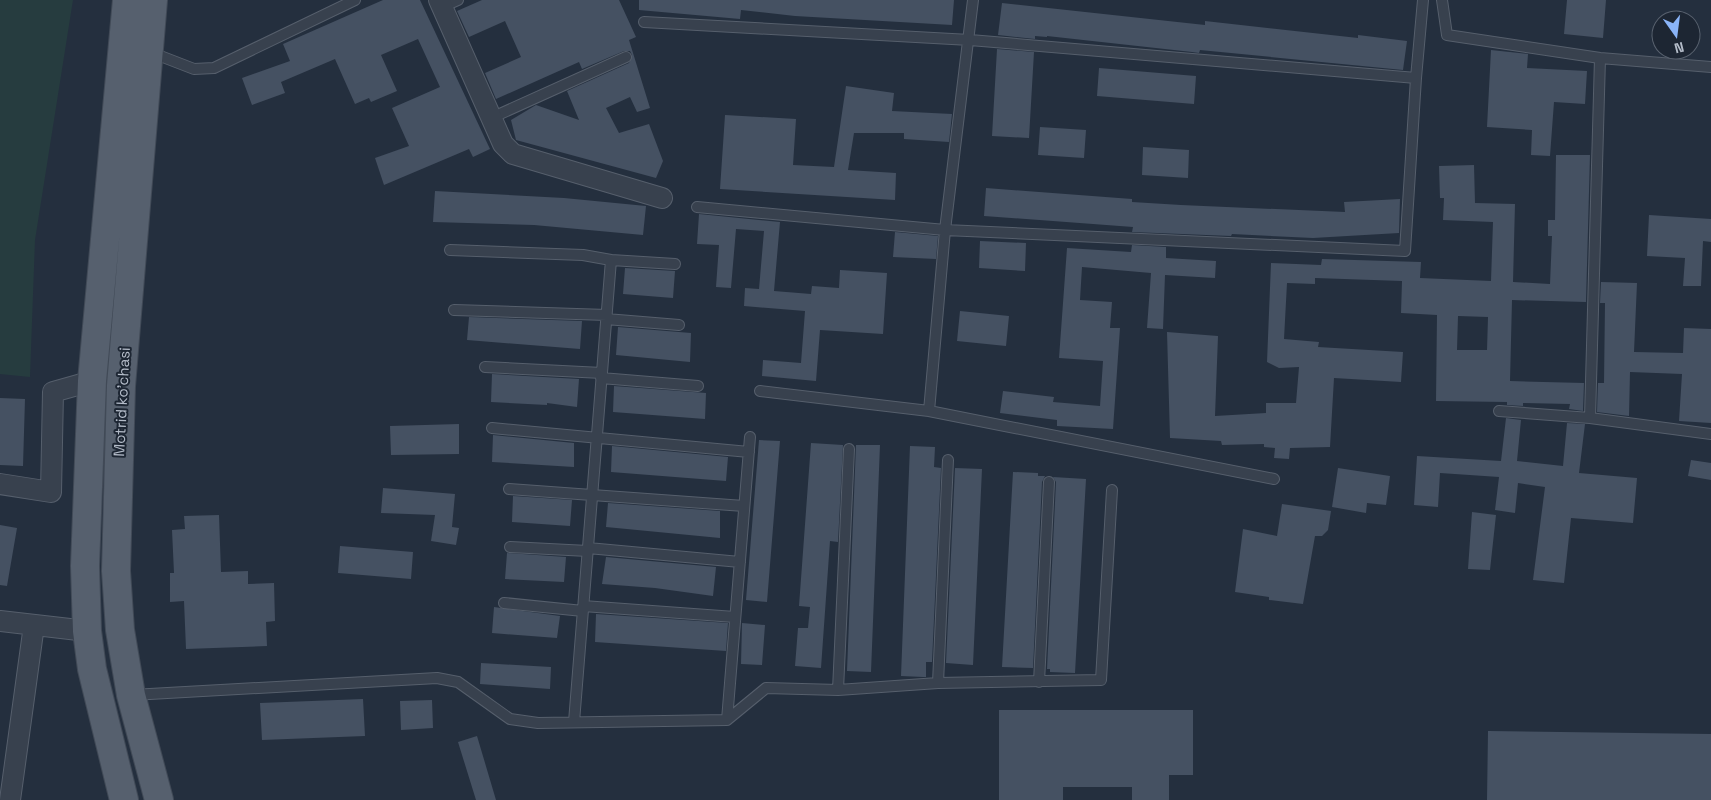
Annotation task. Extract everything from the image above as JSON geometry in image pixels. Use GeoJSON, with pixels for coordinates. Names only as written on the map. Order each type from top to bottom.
{"type":"FeatureCollection","features":[{"type":"Feature","properties":{"kind":"main road","name":"Motrid ko'chasi"},"geometry":{"type":"LineString","coordinates":[[124,800],[99,706],[87,631],[85,566],[92,381],[127,0]]}},
{"type":"Feature","properties":{"kind":"main road","name":"Motrid ko'chasi"},"geometry":{"type":"LineString","coordinates":[[153,0],[121,386],[116,513],[117,600],[131,695],[159,800]]}},
{"type":"Feature","properties":{"kind":"street"},"geometry":{"type":"LineString","coordinates":[[446,2],[491,118],[503,144],[513,154],[662,198]]}},
{"type":"Feature","properties":{"kind":"street"},"geometry":{"type":"LineString","coordinates":[[0,484],[51,492],[53,392],[92,381]]}},
{"type":"Feature","properties":{"kind":"street"},"geometry":{"type":"LineString","coordinates":[[0,620],[87,631]]}},
{"type":"Feature","properties":{"kind":"street"},"geometry":{"type":"LineString","coordinates":[[10,800],[34,625]]}},
{"type":"Feature","properties":{"kind":"lane"},"geometry":{"type":"LineString","coordinates":[[149,51],[194,69],[214,68],[355,0]]}},
{"type":"Feature","properties":{"kind":"lane"},"geometry":{"type":"LineString","coordinates":[[928,411],[945,230],[970,40],[973,0]]}},
{"type":"Feature","properties":{"kind":"lane"},"geometry":{"type":"LineString","coordinates":[[697,208],[945,230],[1405,251],[1423,0]]}},
{"type":"Feature","properties":{"kind":"lane"},"geometry":{"type":"LineString","coordinates":[[1442,0],[1447,35],[1600,58],[1711,67]]}},
{"type":"Feature","properties":{"kind":"lane"},"geometry":{"type":"LineString","coordinates":[[644,22],[970,40],[1416,78]]}},
{"type":"Feature","properties":{"kind":"lane"},"geometry":{"type":"LineString","coordinates":[[491,118],[626,56]]}},
{"type":"Feature","properties":{"kind":"lane"},"geometry":{"type":"LineString","coordinates":[[1590,418],[1600,58]]}},
{"type":"Feature","properties":{"kind":"lane"},"geometry":{"type":"LineString","coordinates":[[450,250],[584,255],[611,260],[675,264]]}},
{"type":"Feature","properties":{"kind":"lane"},"geometry":{"type":"LineString","coordinates":[[574,722],[611,260]]}},
{"type":"Feature","properties":{"kind":"lane"},"geometry":{"type":"LineString","coordinates":[[454,310],[606,317],[679,325]]}},
{"type":"Feature","properties":{"kind":"lane"},"geometry":{"type":"LineString","coordinates":[[484,367],[602,375],[698,386]]}},
{"type":"Feature","properties":{"kind":"lane"},"geometry":{"type":"LineString","coordinates":[[760,391],[928,411],[1274,479]]}},
{"type":"Feature","properties":{"kind":"lane"},"geometry":{"type":"LineString","coordinates":[[1499,411],[1590,418],[1711,434]]}},
{"type":"Feature","properties":{"kind":"lane"},"geometry":{"type":"LineString","coordinates":[[492,428],[749,452]]}},
{"type":"Feature","properties":{"kind":"lane"},"geometry":{"type":"LineString","coordinates":[[727,720],[750,437]]}},
{"type":"Feature","properties":{"kind":"lane"},"geometry":{"type":"LineString","coordinates":[[838,690],[849,449]]}},
{"type":"Feature","properties":{"kind":"lane"},"geometry":{"type":"LineString","coordinates":[[938,683],[948,460]]}},
{"type":"Feature","properties":{"kind":"lane"},"geometry":{"type":"LineString","coordinates":[[1039,682],[1049,482]]}},
{"type":"Feature","properties":{"kind":"lane"},"geometry":{"type":"LineString","coordinates":[[510,489],[744,506]]}},
{"type":"Feature","properties":{"kind":"lane"},"geometry":{"type":"LineString","coordinates":[[131,695],[437,678],[458,682],[510,719],[538,723],[727,720],[766,688],[838,690],[938,683],[1101,680],[1112,490]]}},
{"type":"Feature","properties":{"kind":"lane"},"geometry":{"type":"LineString","coordinates":[[510,547],[588,549],[740,562]]}},
{"type":"Feature","properties":{"kind":"lane"},"geometry":{"type":"LineString","coordinates":[[504,603],[735,618]]}},
{"type":"Feature","properties":{"kind":"green space"},"geometry":{"type":"Polygon","coordinates":[[[0,0],[73,0],[35,240],[30,377],[0,374],[0,0]]]}},
{"type":"Feature","properties":{"kind":"building"},"geometry":{"type":"Polygon","coordinates":[[[383,0],[420,0],[490,149],[473,157],[469,149],[384,185],[375,158],[409,146],[392,108],[440,87],[418,39],[381,55],[397,91],[371,102],[369,98],[355,104],[335,59],[281,82],[285,93],[252,105],[242,78],[290,61],[283,44],[383,0]]]}},
{"type":"Feature","properties":{"kind":"building"},"geometry":{"type":"Polygon","coordinates":[[[482,0],[619,0],[636,37],[629,40],[650,108],[637,112],[630,97],[606,108],[619,133],[649,124],[663,161],[656,178],[516,140],[511,120],[536,105],[579,120],[567,91],[629,63],[632,55],[630,51],[624,51],[582,69],[579,62],[496,99],[485,73],[521,57],[505,21],[469,37],[457,11],[482,0]]]}},
{"type":"Feature","properties":{"kind":"building"},"geometry":{"type":"Polygon","coordinates":[[[639,0],[954,0],[952,25],[795,16],[741,10],[740,19],[639,10],[639,0]]]}},
{"type":"Feature","properties":{"kind":"building"},"geometry":{"type":"Polygon","coordinates":[[[1567,0],[1606,0],[1603,38],[1564,34],[1567,0]]]}},
{"type":"Feature","properties":{"kind":"building"},"geometry":{"type":"Polygon","coordinates":[[[1002,3],[1205,25],[1205,21],[1358,38],[1358,35],[1407,41],[1403,70],[1200,50],[1199,53],[1047,36],[1035,36],[1035,39],[998,35],[1002,3]]]}},
{"type":"Feature","properties":{"kind":"building"},"geometry":{"type":"Polygon","coordinates":[[[997,49],[1034,52],[1029,138],[992,136],[997,49]]]}},
{"type":"Feature","properties":{"kind":"building"},"geometry":{"type":"Polygon","coordinates":[[[1491,50],[1528,54],[1527,68],[1587,71],[1585,104],[1554,102],[1550,156],[1531,155],[1532,130],[1487,127],[1491,50]]]}},
{"type":"Feature","properties":{"kind":"building"},"geometry":{"type":"Polygon","coordinates":[[[1099,68],[1196,76],[1194,104],[1097,96],[1099,68]]]}},
{"type":"Feature","properties":{"kind":"building"},"geometry":{"type":"Polygon","coordinates":[[[846,86],[894,93],[892,111],[952,114],[949,142],[904,139],[904,133],[854,133],[848,170],[896,173],[895,200],[720,189],[725,115],[796,119],[793,165],[834,167],[846,86]]]}},
{"type":"Feature","properties":{"kind":"building"},"geometry":{"type":"Polygon","coordinates":[[[1040,127],[1086,130],[1084,158],[1038,155],[1040,127]]]}},
{"type":"Feature","properties":{"kind":"building"},"geometry":{"type":"Polygon","coordinates":[[[1143,147],[1189,150],[1188,178],[1142,175],[1143,147]]]}},
{"type":"Feature","properties":{"kind":"building"},"geometry":{"type":"Polygon","coordinates":[[[1556,155],[1590,155],[1586,302],[1512,300],[1510,381],[1584,383],[1583,411],[1569,409],[1570,404],[1523,403],[1523,406],[1507,405],[1507,402],[1436,401],[1437,315],[1401,313],[1402,281],[1315,278],[1315,284],[1287,283],[1284,339],[1319,342],[1318,347],[1403,352],[1401,382],[1334,378],[1330,447],[1290,448],[1289,459],[1274,458],[1275,448],[1264,447],[1264,444],[1222,445],[1221,441],[1170,438],[1167,332],[1218,336],[1215,416],[1266,413],[1266,403],[1296,403],[1299,367],[1279,368],[1267,362],[1271,263],[1321,265],[1322,259],[1421,262],[1420,278],[1491,281],[1493,222],[1443,220],[1444,198],[1440,198],[1439,166],[1474,165],[1475,203],[1515,204],[1513,282],[1550,284],[1552,236],[1548,236],[1548,220],[1555,220],[1556,155]],[[1458,316],[1457,350],[1487,350],[1488,317],[1458,316]]]}},
{"type":"Feature","properties":{"kind":"building"},"geometry":{"type":"Polygon","coordinates":[[[986,188],[1132,199],[1132,202],[1345,212],[1344,202],[1400,199],[1399,233],[1313,238],[1132,232],[1133,227],[984,216],[986,188]]]}},
{"type":"Feature","properties":{"kind":"building"},"geometry":{"type":"Polygon","coordinates":[[[435,191],[564,198],[646,206],[643,235],[534,225],[433,222],[435,191]]]}},
{"type":"Feature","properties":{"kind":"building"},"geometry":{"type":"Polygon","coordinates":[[[699,214],[780,222],[774,291],[811,294],[812,286],[839,288],[840,270],[887,273],[883,334],[820,330],[816,381],[762,376],[763,360],[801,363],[805,311],[744,306],[745,288],[759,289],[764,231],[736,229],[731,288],[716,287],[719,245],[697,244],[699,214]]]}},
{"type":"Feature","properties":{"kind":"building"},"geometry":{"type":"Polygon","coordinates":[[[1649,215],[1711,219],[1711,242],[1703,241],[1701,286],[1683,286],[1685,258],[1647,256],[1649,215]]]}},
{"type":"Feature","properties":{"kind":"building"},"geometry":{"type":"Polygon","coordinates":[[[895,232],[938,236],[936,259],[893,257],[895,232]]]}},
{"type":"Feature","properties":{"kind":"building"},"geometry":{"type":"Polygon","coordinates":[[[980,241],[1026,243],[1025,271],[979,268],[980,241]]]}},
{"type":"Feature","properties":{"kind":"building"},"geometry":{"type":"Polygon","coordinates":[[[1132,245],[1166,247],[1166,258],[1216,261],[1215,278],[1165,275],[1163,329],[1147,328],[1151,273],[1082,267],[1080,300],[1112,302],[1110,328],[1120,328],[1113,429],[1057,426],[1057,420],[1000,413],[1003,391],[1054,397],[1053,402],[1100,406],[1103,361],[1059,358],[1067,248],[1131,252],[1132,245]]]}},
{"type":"Feature","properties":{"kind":"building"},"geometry":{"type":"Polygon","coordinates":[[[625,268],[675,271],[673,298],[623,294],[625,268]]]}},
{"type":"Feature","properties":{"kind":"building"},"geometry":{"type":"Polygon","coordinates":[[[1601,282],[1637,283],[1634,352],[1683,353],[1684,328],[1711,329],[1711,423],[1679,421],[1682,374],[1630,372],[1629,416],[1597,412],[1598,383],[1604,383],[1605,303],[1600,303],[1601,282]]]}},
{"type":"Feature","properties":{"kind":"building"},"geometry":{"type":"Polygon","coordinates":[[[960,311],[1009,316],[1006,346],[957,341],[960,311]]]}},
{"type":"Feature","properties":{"kind":"building"},"geometry":{"type":"Polygon","coordinates":[[[469,317],[582,321],[580,349],[467,340],[469,317]]]}},
{"type":"Feature","properties":{"kind":"building"},"geometry":{"type":"Polygon","coordinates":[[[618,327],[691,333],[690,362],[616,355],[618,327]]]}},
{"type":"Feature","properties":{"kind":"building"},"geometry":{"type":"Polygon","coordinates":[[[492,374],[579,379],[577,407],[547,403],[547,405],[491,402],[492,374]]]}},
{"type":"Feature","properties":{"kind":"building"},"geometry":{"type":"Polygon","coordinates":[[[614,386],[706,393],[705,419],[613,412],[614,386]]]}},
{"type":"Feature","properties":{"kind":"building"},"geometry":{"type":"Polygon","coordinates":[[[0,398],[25,399],[23,466],[0,465],[0,398]]]}},
{"type":"Feature","properties":{"kind":"building"},"geometry":{"type":"Polygon","coordinates":[[[1506,418],[1521,420],[1517,461],[1563,466],[1567,423],[1585,424],[1579,473],[1637,478],[1633,523],[1571,518],[1564,583],[1533,580],[1545,487],[1518,483],[1515,513],[1495,510],[1499,477],[1440,473],[1438,507],[1414,505],[1417,456],[1501,461],[1506,418]]]}},
{"type":"Feature","properties":{"kind":"building"},"geometry":{"type":"Polygon","coordinates":[[[459,424],[459,454],[391,455],[390,426],[459,424]]]}},
{"type":"Feature","properties":{"kind":"building"},"geometry":{"type":"Polygon","coordinates":[[[493,435],[574,443],[574,467],[492,462],[493,435]]]}},
{"type":"Feature","properties":{"kind":"building"},"geometry":{"type":"Polygon","coordinates":[[[759,440],[780,441],[767,602],[746,600],[759,440]]]}},
{"type":"Feature","properties":{"kind":"building"},"geometry":{"type":"Polygon","coordinates":[[[811,443],[843,445],[838,542],[830,541],[821,668],[795,666],[798,628],[808,628],[810,607],[799,606],[811,443]]]}},
{"type":"Feature","properties":{"kind":"building"},"geometry":{"type":"Polygon","coordinates":[[[856,445],[880,445],[871,672],[847,671],[856,445]]]}},
{"type":"Feature","properties":{"kind":"building"},"geometry":{"type":"Polygon","coordinates":[[[612,446],[728,457],[726,481],[611,472],[612,446]]]}},
{"type":"Feature","properties":{"kind":"building"},"geometry":{"type":"Polygon","coordinates":[[[910,446],[935,447],[934,467],[941,468],[932,662],[926,662],[926,677],[901,676],[910,446]]]}},
{"type":"Feature","properties":{"kind":"building"},"geometry":{"type":"Polygon","coordinates":[[[1691,460],[1711,463],[1711,480],[1688,476],[1691,460]]]}},
{"type":"Feature","properties":{"kind":"building"},"geometry":{"type":"Polygon","coordinates":[[[955,468],[982,469],[973,665],[946,663],[955,468]]]}},
{"type":"Feature","properties":{"kind":"building"},"geometry":{"type":"Polygon","coordinates":[[[1338,468],[1390,476],[1386,505],[1367,503],[1366,513],[1332,507],[1338,468]]]}},
{"type":"Feature","properties":{"kind":"building"},"geometry":{"type":"Polygon","coordinates":[[[1013,472],[1038,473],[1038,476],[1045,476],[1042,482],[1033,668],[1002,667],[1013,472]]]}},
{"type":"Feature","properties":{"kind":"building"},"geometry":{"type":"Polygon","coordinates":[[[1053,477],[1086,479],[1075,673],[1050,672],[1050,669],[1047,669],[1056,482],[1053,477]]]}},
{"type":"Feature","properties":{"kind":"building"},"geometry":{"type":"Polygon","coordinates":[[[383,488],[455,494],[452,527],[459,528],[456,545],[431,541],[435,515],[381,513],[383,488]]]}},
{"type":"Feature","properties":{"kind":"building"},"geometry":{"type":"Polygon","coordinates":[[[513,496],[572,500],[570,526],[512,522],[513,496]]]}},
{"type":"Feature","properties":{"kind":"building"},"geometry":{"type":"Polygon","coordinates":[[[608,503],[720,511],[720,538],[606,527],[608,503]]]}},
{"type":"Feature","properties":{"kind":"building"},"geometry":{"type":"Polygon","coordinates":[[[1282,504],[1331,511],[1328,530],[1322,536],[1315,536],[1303,604],[1269,600],[1269,597],[1235,592],[1243,529],[1277,536],[1282,504]]]}},
{"type":"Feature","properties":{"kind":"building"},"geometry":{"type":"Polygon","coordinates":[[[1472,512],[1496,515],[1490,570],[1468,569],[1472,512]]]}},
{"type":"Feature","properties":{"kind":"building"},"geometry":{"type":"Polygon","coordinates":[[[219,515],[221,572],[248,571],[248,584],[274,583],[275,621],[266,622],[267,646],[186,649],[184,601],[170,602],[170,573],[174,573],[172,530],[185,529],[184,516],[219,515]]]}},
{"type":"Feature","properties":{"kind":"building"},"geometry":{"type":"Polygon","coordinates":[[[0,525],[17,528],[7,586],[0,585],[0,525]]]}},
{"type":"Feature","properties":{"kind":"building"},"geometry":{"type":"Polygon","coordinates":[[[340,546],[413,552],[411,579],[338,573],[340,546]]]}},
{"type":"Feature","properties":{"kind":"building"},"geometry":{"type":"Polygon","coordinates":[[[507,553],[566,557],[564,582],[505,579],[507,553]]]}},
{"type":"Feature","properties":{"kind":"building"},"geometry":{"type":"Polygon","coordinates":[[[606,557],[716,567],[713,596],[655,588],[602,584],[606,557]]]}},
{"type":"Feature","properties":{"kind":"building"},"geometry":{"type":"Polygon","coordinates":[[[494,607],[560,616],[557,638],[492,633],[494,607]]]}},
{"type":"Feature","properties":{"kind":"building"},"geometry":{"type":"Polygon","coordinates":[[[596,614],[728,623],[726,651],[595,642],[596,614]]]}},
{"type":"Feature","properties":{"kind":"building"},"geometry":{"type":"Polygon","coordinates":[[[742,623],[765,625],[762,665],[741,664],[742,623]]]}},
{"type":"Feature","properties":{"kind":"building"},"geometry":{"type":"Polygon","coordinates":[[[481,663],[551,667],[550,689],[480,684],[481,663]]]}},
{"type":"Feature","properties":{"kind":"building"},"geometry":{"type":"Polygon","coordinates":[[[363,699],[365,736],[262,740],[260,703],[363,699]]]}},
{"type":"Feature","properties":{"kind":"building"},"geometry":{"type":"Polygon","coordinates":[[[432,700],[433,728],[401,730],[400,701],[432,700]]]}},
{"type":"Feature","properties":{"kind":"building"},"geometry":{"type":"Polygon","coordinates":[[[999,710],[1193,710],[1193,775],[1169,775],[1169,800],[1132,800],[1132,787],[1063,787],[1063,800],[999,800],[999,710]]]}},
{"type":"Feature","properties":{"kind":"building"},"geometry":{"type":"Polygon","coordinates":[[[1488,731],[1711,734],[1711,800],[1487,800],[1488,731]]]}},
{"type":"Feature","properties":{"kind":"building"},"geometry":{"type":"Polygon","coordinates":[[[477,736],[496,800],[476,800],[458,742],[477,736]]]}}]}
